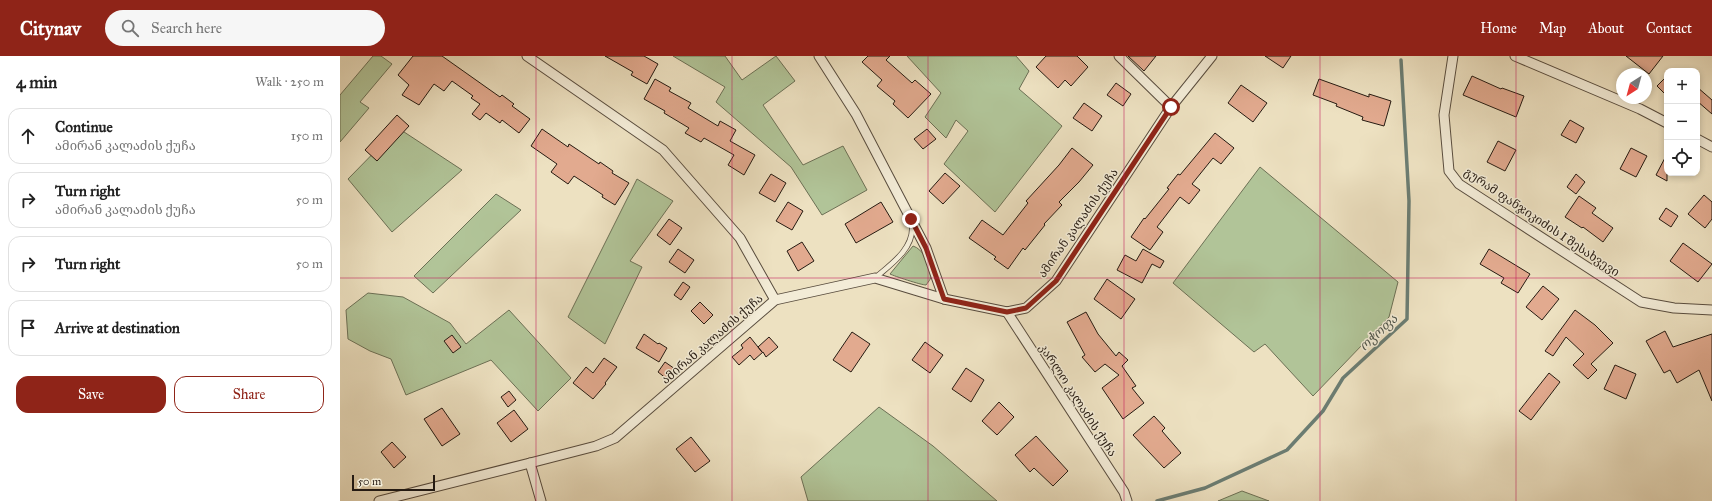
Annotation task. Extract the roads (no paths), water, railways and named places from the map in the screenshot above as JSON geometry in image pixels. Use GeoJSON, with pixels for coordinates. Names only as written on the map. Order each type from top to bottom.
{"type":"FeatureCollection","features":[{"type":"Feature","properties":{"kind":"street"},"geometry":{"type":"LineString","coordinates":[[527,56],[663,150],[740,238],[775,300]]}},
{"type":"Feature","properties":{"kind":"street"},"geometry":{"type":"LineString","coordinates":[[819,56],[856,114],[926,248],[944,299]]}},
{"type":"Feature","properties":{"kind":"street"},"geometry":{"type":"LineString","coordinates":[[1119,56],[1171,107]]}},
{"type":"Feature","properties":{"kind":"street","name":"ამირან კალაძის ქუჩა"},"geometry":{"type":"LineString","coordinates":[[379,501],[596,446],[615,438],[775,300],[875,278],[944,299],[1007,312],[1026,308],[1056,281],[1171,107],[1212,56]]}},
{"type":"Feature","properties":{"kind":"street","name":"გურამ ფანჯიკიძის I შესახვევი"},"geometry":{"type":"LineString","coordinates":[[1453,56],[1444,115],[1449,172],[1459,184],[1641,302],[1674,308],[1712,310]]}},
{"type":"Feature","properties":{"kind":"street"},"geometry":{"type":"LineString","coordinates":[[1515,56],[1640,109],[1664,121]]}},
{"type":"Feature","properties":{"kind":"street"},"geometry":{"type":"LineString","coordinates":[[1699,140],[1712,147]]}},
{"type":"Feature","properties":{"kind":"street","name":"კარლო კალაძის ქუჩა"},"geometry":{"type":"LineString","coordinates":[[1007,312],[1124,492],[1128,501]]}},
{"type":"Feature","properties":{"kind":"street"},"geometry":{"type":"LineString","coordinates":[[530,463],[541,501]]}},
{"type":"Feature","properties":{"kind":"lane"},"geometry":{"type":"LineString","coordinates":[[875,278],[893,263],[910,241],[912,231],[911,219]]}},
{"type":"Feature","properties":{"kind":"waterway","name":"ოჭოფა"},"geometry":{"type":"LineString","coordinates":[[1157,501],[1205,488],[1287,450],[1323,411],[1343,378],[1407,319],[1409,201],[1401,60]]}}]}
